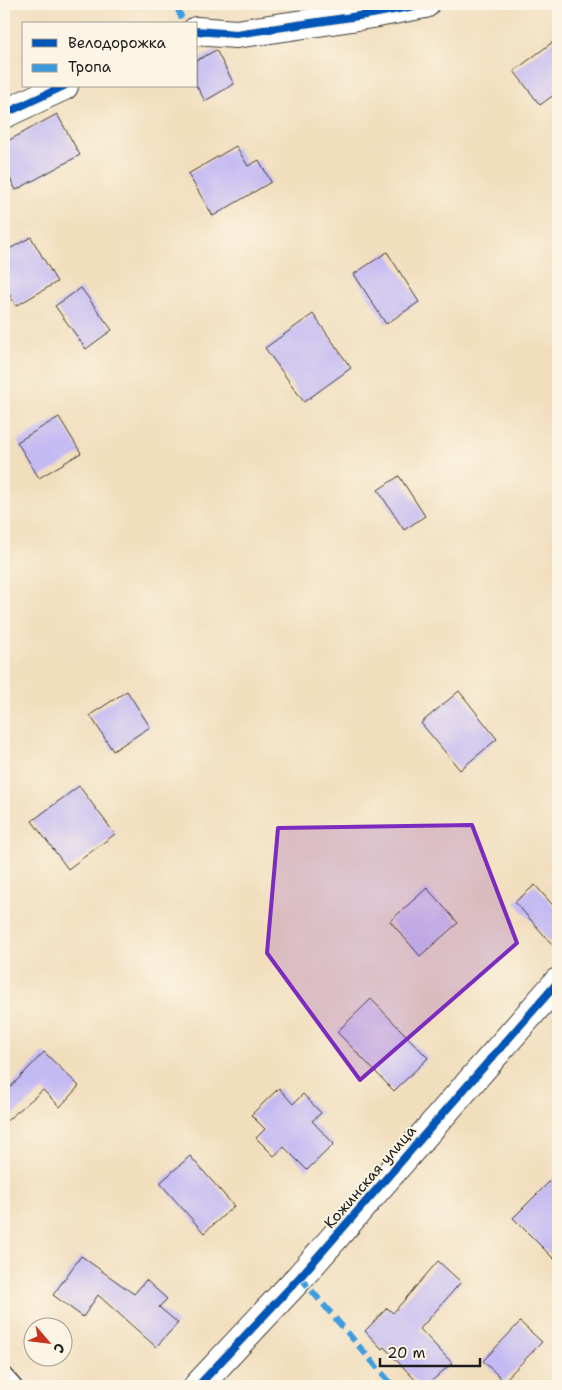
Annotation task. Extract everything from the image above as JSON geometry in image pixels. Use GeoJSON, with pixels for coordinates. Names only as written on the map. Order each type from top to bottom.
{"type":"FeatureCollection","features":[{"type":"Feature","properties":{"kind":"street"},"geometry":{"type":"LineString","coordinates":[[198,32],[236,34],[372,14],[425,4]]}},
{"type":"Feature","properties":{"kind":"street"},"geometry":{"type":"LineString","coordinates":[[4,114],[60,88]]}},
{"type":"Feature","properties":{"kind":"street","name":"Кожинская улица"},"geometry":{"type":"LineString","coordinates":[[198,1386],[300,1277],[558,982]]}},
{"type":"Feature","properties":{"kind":"lane"},"geometry":{"type":"LineString","coordinates":[[4,1375],[14,1386]]}},
{"type":"Feature","properties":{"kind":"highlighted area"},"geometry":{"type":"Polygon","coordinates":[[[472,825],[517,943],[360,1080],[267,953],[278,828],[472,825]]]}},
{"type":"Feature","properties":{"kind":"building"},"geometry":{"type":"Polygon","coordinates":[[[558,38],[558,92],[540,105],[514,71],[558,38]]]}},
{"type":"Feature","properties":{"kind":"building"},"geometry":{"type":"Polygon","coordinates":[[[216,50],[234,84],[205,101],[198,88],[198,60],[216,50]]]}},
{"type":"Feature","properties":{"kind":"building"},"geometry":{"type":"Polygon","coordinates":[[[57,114],[80,155],[16,190],[4,167],[4,143],[57,114]]]}},
{"type":"Feature","properties":{"kind":"building"},"geometry":{"type":"Polygon","coordinates":[[[236,146],[248,166],[259,160],[271,182],[213,216],[188,174],[236,146]]]}},
{"type":"Feature","properties":{"kind":"building"},"geometry":{"type":"Polygon","coordinates":[[[31,237],[57,282],[16,306],[4,285],[4,252],[31,237]]]}},
{"type":"Feature","properties":{"kind":"building"},"geometry":{"type":"Polygon","coordinates":[[[387,252],[419,302],[386,324],[354,274],[387,252]]]}},
{"type":"Feature","properties":{"kind":"building"},"geometry":{"type":"Polygon","coordinates":[[[81,288],[112,330],[86,349],[55,306],[81,288]]]}},
{"type":"Feature","properties":{"kind":"building"},"geometry":{"type":"Polygon","coordinates":[[[313,314],[351,368],[304,402],[265,348],[313,314]]]}},
{"type":"Feature","properties":{"kind":"building"},"geometry":{"type":"Polygon","coordinates":[[[59,417],[81,453],[39,478],[17,442],[59,417]]]}},
{"type":"Feature","properties":{"kind":"building"},"geometry":{"type":"Polygon","coordinates":[[[399,476],[425,516],[404,530],[378,490],[399,476]]]}},
{"type":"Feature","properties":{"kind":"building"},"geometry":{"type":"Polygon","coordinates":[[[127,691],[150,727],[113,751],[90,715],[127,691]]]}},
{"type":"Feature","properties":{"kind":"building"},"geometry":{"type":"Polygon","coordinates":[[[459,691],[497,739],[460,770],[421,723],[459,691]]]}},
{"type":"Feature","properties":{"kind":"building"},"geometry":{"type":"Polygon","coordinates":[[[79,786],[115,834],[68,869],[32,821],[79,786]]]}},
{"type":"Feature","properties":{"kind":"building"},"geometry":{"type":"Polygon","coordinates":[[[535,885],[558,911],[558,951],[515,902],[535,885]]]}},
{"type":"Feature","properties":{"kind":"building"},"geometry":{"type":"Polygon","coordinates":[[[427,888],[458,923],[420,956],[390,921],[427,888]]]}},
{"type":"Feature","properties":{"kind":"building"},"geometry":{"type":"Polygon","coordinates":[[[371,999],[428,1058],[394,1091],[337,1032],[371,999]]]}},
{"type":"Feature","properties":{"kind":"building"},"geometry":{"type":"Polygon","coordinates":[[[44,1052],[79,1086],[60,1107],[43,1090],[4,1123],[4,1094],[44,1052]]]}},
{"type":"Feature","properties":{"kind":"building"},"geometry":{"type":"Polygon","coordinates":[[[279,1088],[293,1104],[303,1094],[321,1113],[312,1121],[334,1144],[307,1170],[284,1147],[274,1156],[256,1138],[265,1129],[251,1115],[279,1088]]]}},
{"type":"Feature","properties":{"kind":"building"},"geometry":{"type":"Polygon","coordinates":[[[190,1156],[234,1206],[204,1233],[160,1183],[190,1156]]]}},
{"type":"Feature","properties":{"kind":"building"},"geometry":{"type":"Polygon","coordinates":[[[558,1173],[558,1263],[513,1218],[558,1173]]]}},
{"type":"Feature","properties":{"kind":"building"},"geometry":{"type":"Polygon","coordinates":[[[81,1256],[134,1294],[146,1280],[167,1299],[159,1307],[178,1323],[156,1347],[98,1295],[83,1317],[53,1295],[81,1256]]]}},
{"type":"Feature","properties":{"kind":"building"},"geometry":{"type":"Polygon","coordinates":[[[438,1261],[461,1282],[420,1329],[452,1363],[426,1386],[421,1386],[384,1347],[382,1349],[365,1331],[387,1308],[393,1313],[438,1261]]]}},
{"type":"Feature","properties":{"kind":"building"},"geometry":{"type":"Polygon","coordinates":[[[520,1322],[542,1342],[504,1381],[483,1361],[520,1322]]]}},
{"type":"Feature","properties":{"kind":"marked path"},"geometry":{"type":"LineString","coordinates":[[177,7],[183,22]]}},
{"type":"Feature","properties":{"kind":"marked path"},"geometry":{"type":"LineString","coordinates":[[300,1277],[393,1386]]}},
{"type":"Feature","properties":{"kind":"cycle path"},"geometry":{"type":"LineString","coordinates":[[198,31],[236,34],[372,14],[425,4]]}},
{"type":"Feature","properties":{"kind":"cycle path"},"geometry":{"type":"LineString","coordinates":[[4,114],[60,88]]}},
{"type":"Feature","properties":{"kind":"cycle path"},"geometry":{"type":"LineString","coordinates":[[198,1386],[300,1277],[558,982]]}}]}
